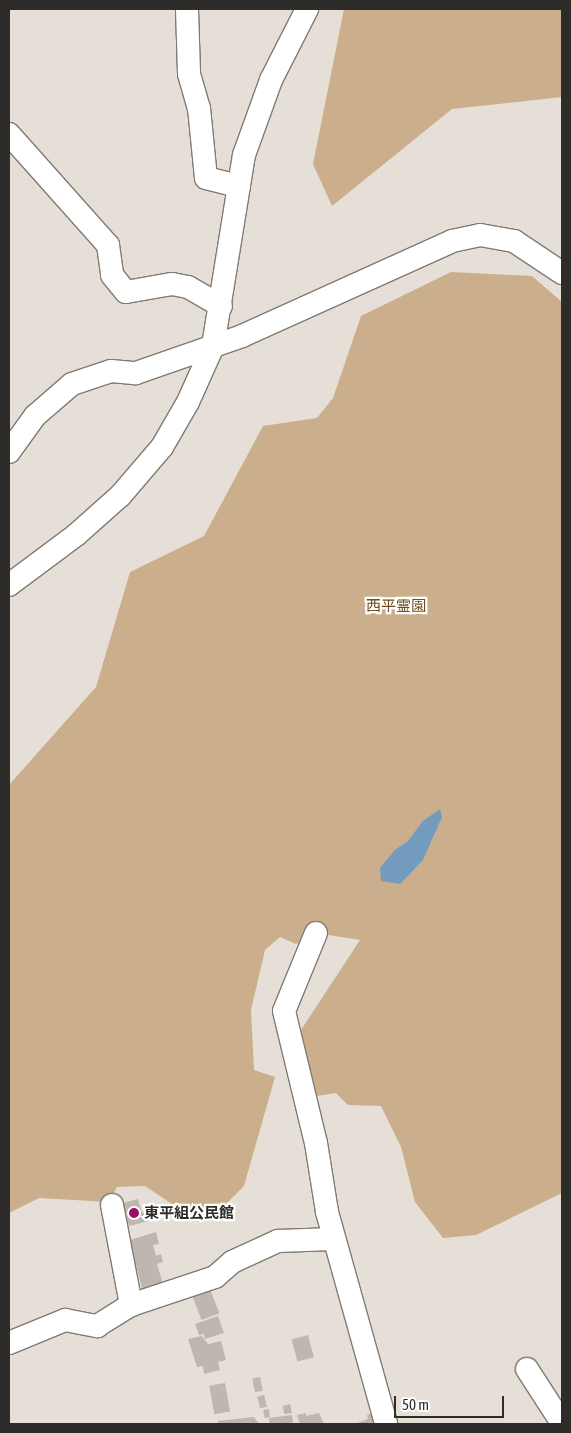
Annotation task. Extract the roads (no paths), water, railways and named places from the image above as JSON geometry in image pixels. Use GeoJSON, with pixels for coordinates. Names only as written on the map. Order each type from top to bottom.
{"type":"FeatureCollection","features":[{"type":"Feature","properties":{"kind":"street"},"geometry":{"type":"LineString","coordinates":[[187,9],[189,74],[199,108],[206,178],[239,186]]}},
{"type":"Feature","properties":{"kind":"street"},"geometry":{"type":"LineString","coordinates":[[9,584],[105,512],[162,447],[188,402],[212,346],[221,306],[244,155],[260,110],[307,9]]}},
{"type":"Feature","properties":{"kind":"street"},"geometry":{"type":"LineString","coordinates":[[9,134],[108,245],[112,275],[126,292],[172,284],[188,287],[221,306]]}},
{"type":"Feature","properties":{"kind":"street"},"geometry":{"type":"LineString","coordinates":[[9,452],[35,416],[72,384],[111,371],[136,373],[212,346],[452,241],[480,234],[514,241],[562,273]]}},
{"type":"Feature","properties":{"kind":"street"},"geometry":{"type":"LineString","coordinates":[[316,933],[284,1010],[334,1239],[386,1424]]}},
{"type":"Feature","properties":{"kind":"street"},"geometry":{"type":"LineString","coordinates":[[112,1206],[131,1305]]}},
{"type":"Feature","properties":{"kind":"street"},"geometry":{"type":"LineString","coordinates":[[9,1343],[65,1320],[98,1326],[131,1305],[216,1277],[232,1262],[278,1240],[334,1239]]}},
{"type":"Feature","properties":{"kind":"street"},"geometry":{"type":"LineString","coordinates":[[528,1369],[562,1423]]}},
{"type":"Feature","properties":{"kind":"water"},"geometry":{"type":"Polygon","coordinates":[[[440,809],[442,817],[423,860],[400,884],[381,881],[380,868],[395,850],[408,841],[423,821],[440,809]]]}},
{"type":"Feature","properties":{"kind":"place","name":"東平組公民館"},"geometry":{"type":"Point","coordinates":[134,1213]}},
{"type":"Feature","properties":{"kind":"park label","name":"西平霊園"},"geometry":{"type":"Point","coordinates":[396,606]}}]}
